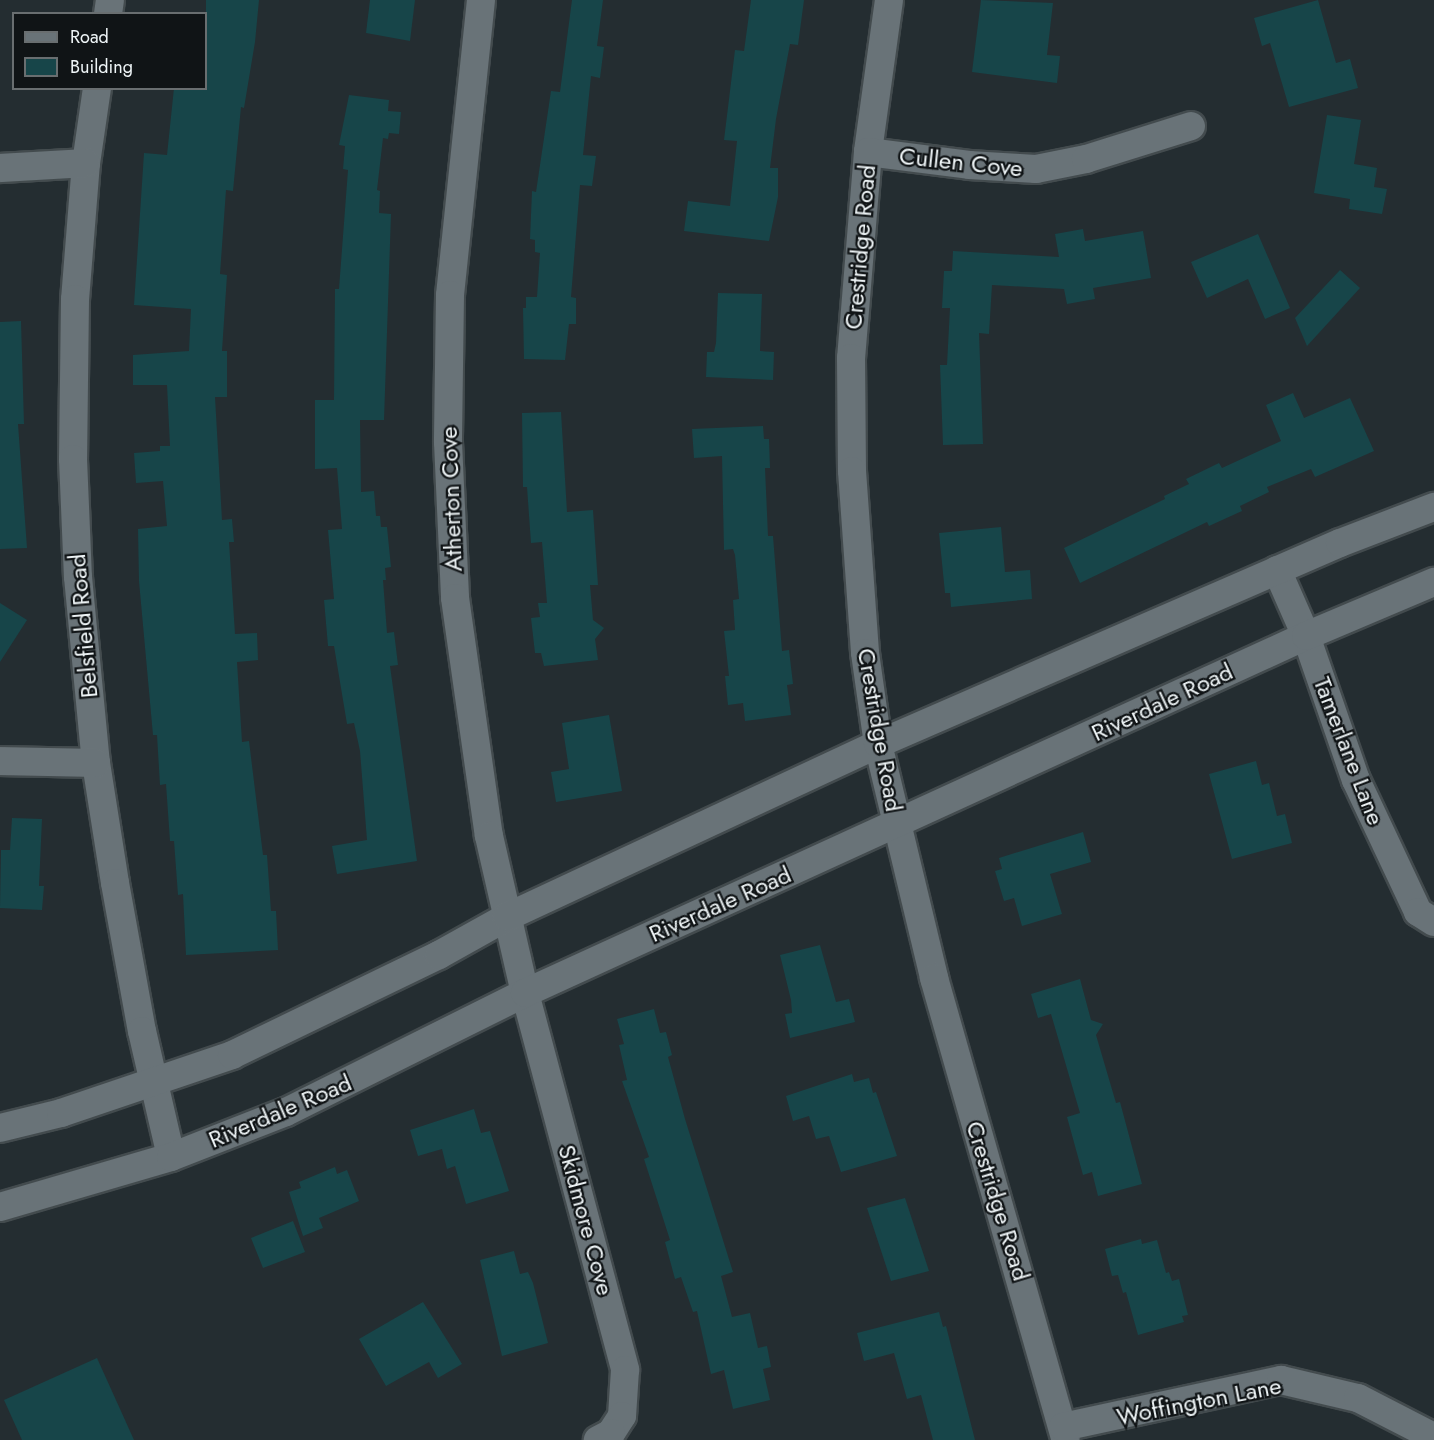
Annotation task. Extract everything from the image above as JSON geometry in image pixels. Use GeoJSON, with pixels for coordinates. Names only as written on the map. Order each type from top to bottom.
{"type":"FeatureCollection","features":[{"type":"Feature","properties":{"kind":"street","name":"Atherton Cove"},"geometry":{"type":"LineString","coordinates":[[481,0],[450,295],[449,482],[462,668],[489,836],[525,993]]}},
{"type":"Feature","properties":{"kind":"street","name":"Crestridge Road"},"geometry":{"type":"LineString","coordinates":[[889,0],[868,152],[851,358],[852,471],[865,653],[878,744],[934,978],[1065,1434]]}},
{"type":"Feature","properties":{"kind":"street","name":"Belsfield Road"},"geometry":{"type":"LineString","coordinates":[[97,90],[86,163],[75,299],[73,459],[78,577],[96,763],[130,971],[171,1157]]}},
{"type":"Feature","properties":{"kind":"street","name":"Cullen Cove"},"geometry":{"type":"LineString","coordinates":[[868,152],[969,165],[1036,169],[1095,157],[1191,126]]}},
{"type":"Feature","properties":{"kind":"street"},"geometry":{"type":"LineString","coordinates":[[0,168],[86,163]]}},
{"type":"Feature","properties":{"kind":"street"},"geometry":{"type":"LineString","coordinates":[[0,1128],[155,1083],[232,1055],[292,1028],[507,917],[878,744],[1277,570],[1434,507]]}},
{"type":"Feature","properties":{"kind":"street","name":"Tamerlane Lane"},"geometry":{"type":"LineString","coordinates":[[1277,570],[1306,636],[1356,780],[1418,912],[1434,922]]}},
{"type":"Feature","properties":{"kind":"street","name":"Riverdale Road"},"geometry":{"type":"LineString","coordinates":[[0,1208],[171,1157],[286,1112],[525,993],[1306,636],[1434,582]]}},
{"type":"Feature","properties":{"kind":"street"},"geometry":{"type":"LineString","coordinates":[[0,761],[96,763]]}},
{"type":"Feature","properties":{"kind":"street","name":"Skidmore Cove"},"geometry":{"type":"LineString","coordinates":[[525,993],[625,1370],[622,1416],[611,1432],[598,1440]]}},
{"type":"Feature","properties":{"kind":"street","name":"Woffington Lane"},"geometry":{"type":"LineString","coordinates":[[1065,1434],[1281,1380],[1358,1398],[1434,1437]]}},
{"type":"Feature","properties":{"kind":"building"},"geometry":{"type":"Polygon","coordinates":[[[206,0],[259,0],[255,42],[244,108],[241,107],[233,191],[226,190],[220,274],[227,275],[222,351],[227,351],[227,397],[215,397],[222,520],[232,519],[234,542],[229,542],[235,634],[257,633],[258,660],[237,662],[242,742],[249,741],[263,855],[267,855],[271,911],[276,911],[278,950],[186,955],[183,894],[178,895],[174,841],[170,841],[166,784],[160,785],[157,735],[153,735],[139,581],[138,529],[167,526],[163,481],[136,483],[134,453],[160,451],[160,446],[170,446],[167,385],[133,385],[133,355],[189,351],[191,309],[134,305],[144,153],[167,155],[174,90],[207,90],[206,0]]]}},
{"type":"Feature","properties":{"kind":"building"},"geometry":{"type":"Polygon","coordinates":[[[370,0],[415,0],[410,41],[366,33],[370,0]]]}},
{"type":"Feature","properties":{"kind":"building"},"geometry":{"type":"Polygon","coordinates":[[[572,0],[603,0],[597,46],[604,47],[600,78],[591,76],[583,155],[596,156],[592,186],[580,185],[571,297],[576,298],[576,324],[569,324],[565,360],[524,359],[523,308],[526,308],[526,297],[537,297],[540,253],[535,252],[535,240],[530,239],[532,191],[536,192],[551,91],[560,92],[572,0]]]}},
{"type":"Feature","properties":{"kind":"building"},"geometry":{"type":"Polygon","coordinates":[[[751,0],[804,0],[798,45],[790,44],[776,119],[770,168],[778,168],[778,197],[769,241],[684,231],[688,201],[730,206],[737,141],[724,140],[735,50],[744,51],[751,0]]]}},
{"type":"Feature","properties":{"kind":"building"},"geometry":{"type":"Polygon","coordinates":[[[981,0],[1053,3],[1047,55],[1060,56],[1057,83],[972,72],[981,0]]]}},
{"type":"Feature","properties":{"kind":"building"},"geometry":{"type":"Polygon","coordinates":[[[1318,0],[1336,63],[1350,59],[1358,88],[1289,107],[1270,43],[1262,46],[1254,18],[1318,0]]]}},
{"type":"Feature","properties":{"kind":"building"},"geometry":{"type":"Polygon","coordinates":[[[349,95],[389,100],[388,111],[401,112],[399,134],[389,133],[388,139],[383,138],[377,190],[380,191],[379,213],[391,214],[384,420],[360,420],[361,492],[374,491],[376,516],[380,516],[381,527],[387,527],[391,567],[385,568],[386,580],[383,580],[387,633],[394,632],[398,665],[390,666],[417,861],[337,874],[332,846],[367,840],[360,751],[354,723],[347,724],[334,646],[328,646],[324,600],[334,599],[328,530],[342,529],[337,468],[315,469],[315,400],[334,400],[335,289],[339,289],[348,170],[343,169],[345,146],[339,145],[349,95]]]}},
{"type":"Feature","properties":{"kind":"building"},"geometry":{"type":"Polygon","coordinates":[[[1327,115],[1361,120],[1354,164],[1377,168],[1374,187],[1387,189],[1382,214],[1349,209],[1350,199],[1314,193],[1327,115]]]}},
{"type":"Feature","properties":{"kind":"building"},"geometry":{"type":"Polygon","coordinates":[[[1083,229],[1085,241],[1143,231],[1151,278],[1093,288],[1095,299],[1067,304],[1064,289],[992,285],[989,334],[979,333],[983,444],[943,445],[940,365],[947,365],[950,308],[942,308],[944,271],[952,271],[953,251],[1059,257],[1055,234],[1083,229]]]}},
{"type":"Feature","properties":{"kind":"building"},"geometry":{"type":"Polygon","coordinates":[[[1258,234],[1290,308],[1265,319],[1248,279],[1207,298],[1191,262],[1258,234]]]}},
{"type":"Feature","properties":{"kind":"building"},"geometry":{"type":"Polygon","coordinates":[[[1340,270],[1360,288],[1307,346],[1295,318],[1340,270]]]}},
{"type":"Feature","properties":{"kind":"building"},"geometry":{"type":"Polygon","coordinates":[[[718,293],[762,294],[760,351],[774,352],[773,380],[706,377],[707,352],[714,352],[716,343],[718,293]]]}},
{"type":"Feature","properties":{"kind":"building"},"geometry":{"type":"Polygon","coordinates":[[[21,321],[24,424],[18,424],[27,548],[0,549],[0,322],[21,321]]]}},
{"type":"Feature","properties":{"kind":"building"},"geometry":{"type":"Polygon","coordinates":[[[1293,393],[1304,418],[1350,398],[1374,451],[1315,477],[1311,469],[1267,487],[1269,492],[1240,506],[1242,511],[1209,526],[1207,522],[1080,583],[1064,548],[1165,499],[1164,496],[1189,484],[1186,479],[1219,463],[1222,468],[1281,441],[1266,405],[1293,393]]]}},
{"type":"Feature","properties":{"kind":"building"},"geometry":{"type":"Polygon","coordinates":[[[561,412],[567,512],[593,510],[598,585],[590,585],[593,620],[604,628],[595,639],[598,660],[544,666],[541,653],[535,653],[531,618],[540,617],[538,603],[547,603],[542,542],[531,543],[527,487],[523,487],[522,413],[561,412]]]}},
{"type":"Feature","properties":{"kind":"building"},"geometry":{"type":"Polygon","coordinates":[[[763,426],[764,439],[769,439],[770,468],[765,468],[768,536],[773,536],[782,651],[789,650],[793,684],[787,685],[791,715],[745,721],[743,703],[728,705],[725,676],[729,676],[724,631],[735,630],[733,600],[739,599],[735,555],[733,549],[724,550],[722,456],[694,458],[692,429],[763,426]]]}},
{"type":"Feature","properties":{"kind":"building"},"geometry":{"type":"Polygon","coordinates":[[[1001,527],[1005,572],[1030,570],[1032,599],[951,607],[950,593],[945,593],[939,533],[1001,527]]]}},
{"type":"Feature","properties":{"kind":"building"},"geometry":{"type":"Polygon","coordinates":[[[0,603],[27,620],[0,662],[0,603]]]}},
{"type":"Feature","properties":{"kind":"building"},"geometry":{"type":"Polygon","coordinates":[[[609,715],[622,791],[556,802],[551,772],[569,769],[562,723],[609,715]]]}},
{"type":"Feature","properties":{"kind":"building"},"geometry":{"type":"Polygon","coordinates":[[[1256,761],[1262,785],[1269,783],[1277,816],[1285,814],[1292,843],[1232,859],[1209,774],[1256,761]]]}},
{"type":"Feature","properties":{"kind":"building"},"geometry":{"type":"Polygon","coordinates":[[[12,818],[42,819],[39,886],[44,886],[42,910],[0,908],[1,850],[10,850],[12,818]]]}},
{"type":"Feature","properties":{"kind":"building"},"geometry":{"type":"Polygon","coordinates":[[[1083,832],[1091,862],[1050,874],[1062,914],[1022,926],[1014,898],[1004,901],[995,871],[1002,869],[999,858],[1083,832]]]}},
{"type":"Feature","properties":{"kind":"building"},"geometry":{"type":"Polygon","coordinates":[[[820,945],[836,1002],[849,999],[855,1022],[790,1038],[785,1014],[792,1013],[791,1000],[780,955],[820,945]]]}},
{"type":"Feature","properties":{"kind":"building"},"geometry":{"type":"Polygon","coordinates":[[[1080,979],[1091,1020],[1103,1024],[1096,1035],[1116,1103],[1120,1102],[1142,1184],[1098,1196],[1092,1172],[1083,1175],[1067,1117],[1080,1113],[1051,1014],[1038,1018],[1031,994],[1080,979]]]}},
{"type":"Feature","properties":{"kind":"building"},"geometry":{"type":"Polygon","coordinates":[[[654,1009],[660,1033],[666,1032],[672,1055],[668,1057],[685,1119],[733,1272],[721,1276],[732,1317],[750,1313],[758,1348],[767,1346],[771,1367],[763,1369],[770,1400],[733,1409],[724,1370],[711,1374],[697,1311],[693,1312],[681,1277],[675,1279],[665,1242],[670,1240],[644,1159],[649,1157],[622,1081],[627,1080],[619,1045],[624,1044],[617,1019],[654,1009]]]}},
{"type":"Feature","properties":{"kind":"building"},"geometry":{"type":"Polygon","coordinates":[[[852,1074],[854,1082],[869,1078],[873,1093],[876,1092],[897,1156],[841,1172],[829,1136],[816,1139],[809,1116],[793,1121],[786,1096],[852,1074]]]}},
{"type":"Feature","properties":{"kind":"building"},"geometry":{"type":"Polygon","coordinates":[[[474,1109],[481,1133],[490,1131],[509,1191],[466,1204],[455,1166],[447,1169],[442,1149],[418,1156],[410,1130],[474,1109]]]}},
{"type":"Feature","properties":{"kind":"building"},"geometry":{"type":"Polygon","coordinates":[[[335,1167],[337,1174],[347,1170],[359,1201],[319,1218],[323,1228],[303,1236],[289,1192],[301,1188],[299,1182],[335,1167]]]}},
{"type":"Feature","properties":{"kind":"building"},"geometry":{"type":"Polygon","coordinates":[[[905,1198],[929,1271],[891,1281],[867,1208],[905,1198]]]}},
{"type":"Feature","properties":{"kind":"building"},"geometry":{"type":"Polygon","coordinates":[[[293,1221],[305,1252],[263,1268],[251,1238],[293,1221]]]}},
{"type":"Feature","properties":{"kind":"building"},"geometry":{"type":"Polygon","coordinates":[[[1141,1239],[1142,1244],[1157,1240],[1166,1273],[1169,1272],[1172,1281],[1179,1279],[1188,1315],[1182,1316],[1184,1322],[1138,1335],[1126,1292],[1123,1293],[1118,1275],[1112,1276],[1105,1249],[1141,1239]]]}},
{"type":"Feature","properties":{"kind":"building"},"geometry":{"type":"Polygon","coordinates":[[[514,1251],[520,1274],[528,1272],[533,1283],[548,1343],[502,1356],[480,1260],[514,1251]]]}},
{"type":"Feature","properties":{"kind":"building"},"geometry":{"type":"Polygon","coordinates":[[[423,1302],[462,1364],[438,1378],[429,1362],[386,1386],[359,1339],[423,1302]]]}},
{"type":"Feature","properties":{"kind":"building"},"geometry":{"type":"Polygon","coordinates":[[[939,1312],[943,1327],[946,1326],[975,1440],[933,1440],[921,1395],[907,1399],[894,1353],[864,1361],[857,1333],[939,1312]]]}},
{"type":"Feature","properties":{"kind":"building"},"geometry":{"type":"Polygon","coordinates":[[[97,1358],[134,1440],[22,1440],[4,1400],[97,1358]]]}}]}
